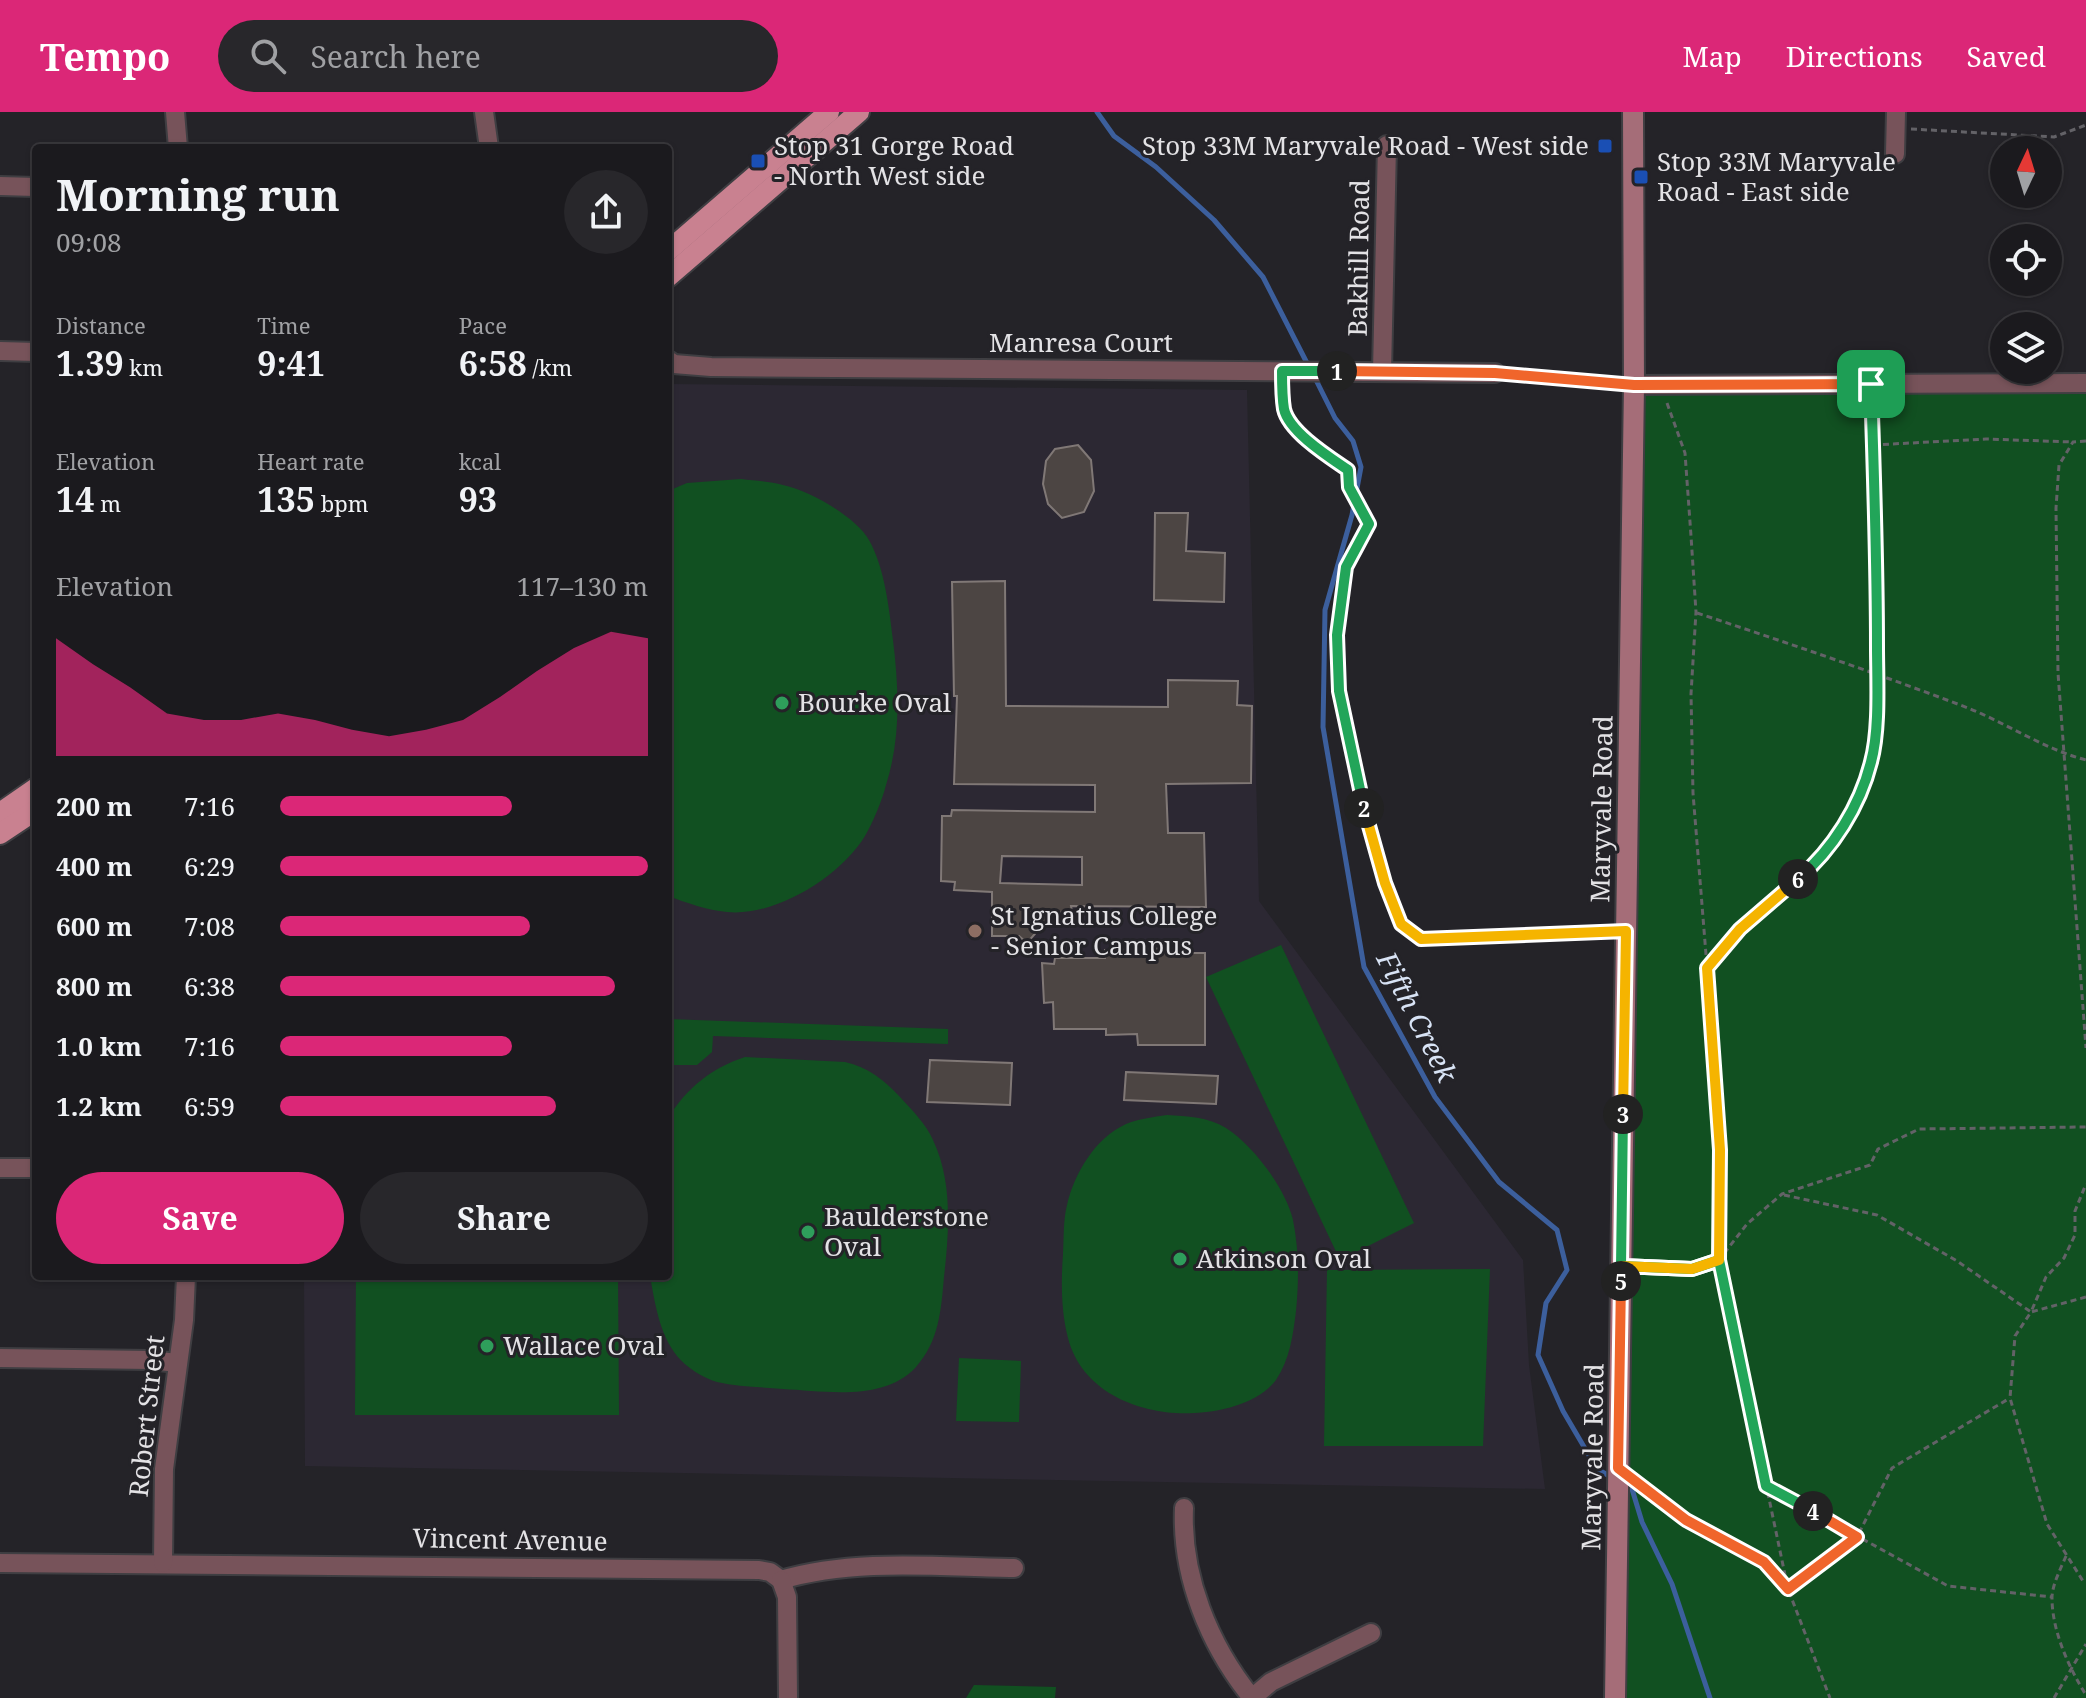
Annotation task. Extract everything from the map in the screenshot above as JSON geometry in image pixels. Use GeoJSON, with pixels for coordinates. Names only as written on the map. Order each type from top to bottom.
{"type":"FeatureCollection","features":[{"type":"Feature","properties":{"kind":"main road"},"geometry":{"type":"LineString","coordinates":[[672,248],[829,112]]}},
{"type":"Feature","properties":{"kind":"main road","name":"Maryvale Road"},"geometry":{"type":"LineString","coordinates":[[1615,1698],[1634,385],[1633,112]]}},
{"type":"Feature","properties":{"kind":"main road"},"geometry":{"type":"LineString","coordinates":[[672,274],[856,113]]}},
{"type":"Feature","properties":{"kind":"main road"},"geometry":{"type":"LineString","coordinates":[[0,813],[32,791]]}},
{"type":"Feature","properties":{"kind":"main road"},"geometry":{"type":"LineString","coordinates":[[0,834],[32,813]]}},
{"type":"Feature","properties":{"kind":"street"},"geometry":{"type":"LineString","coordinates":[[175,112],[178,144]]}},
{"type":"Feature","properties":{"kind":"street"},"geometry":{"type":"LineString","coordinates":[[484,112],[488,144]]}},
{"type":"Feature","properties":{"kind":"street"},"geometry":{"type":"LineString","coordinates":[[1895,154],[1896,120]]}},
{"type":"Feature","properties":{"kind":"street","name":"Bakhill Road"},"geometry":{"type":"LineString","coordinates":[[1382,372],[1387,145]]}},
{"type":"Feature","properties":{"kind":"street"},"geometry":{"type":"LineString","coordinates":[[0,186],[32,187]]}},
{"type":"Feature","properties":{"kind":"street"},"geometry":{"type":"LineString","coordinates":[[0,351],[32,352]]}},
{"type":"Feature","properties":{"kind":"street","name":"Manresa Court"},"geometry":{"type":"LineString","coordinates":[[672,363],[711,367],[1495,373]]}},
{"type":"Feature","properties":{"kind":"street"},"geometry":{"type":"LineString","coordinates":[[1634,385],[2086,383]]}},
{"type":"Feature","properties":{"kind":"street"},"geometry":{"type":"LineString","coordinates":[[0,1168],[32,1168]]}},
{"type":"Feature","properties":{"kind":"street","name":"Robert Street"},"geometry":{"type":"LineString","coordinates":[[163,1563],[164,1469],[184,1320],[186,1280]]}},
{"type":"Feature","properties":{"kind":"street"},"geometry":{"type":"LineString","coordinates":[[0,1358],[177,1363]]}},
{"type":"Feature","properties":{"kind":"street"},"geometry":{"type":"LineString","coordinates":[[1184,1508],[1185,1549],[1205,1620],[1236,1678],[1252,1698],[1271,1682],[1371,1633]]}},
{"type":"Feature","properties":{"kind":"street","name":"Vincent Avenue"},"geometry":{"type":"LineString","coordinates":[[0,1563],[745,1569],[770,1572],[781,1580]]}},
{"type":"Feature","properties":{"kind":"street"},"geometry":{"type":"LineString","coordinates":[[788,1698],[787,1597],[781,1580],[810,1571],[855,1567],[1014,1568]]}},
{"type":"Feature","properties":{"kind":"path"},"geometry":{"type":"LineString","coordinates":[[1896,120],[2054,137],[2086,125]]}},
{"type":"Feature","properties":{"kind":"path"},"geometry":{"type":"LineString","coordinates":[[1290,371],[1285,413],[1309,444],[1348,470],[1349,487],[1369,524],[1346,567],[1337,635],[1339,691],[1360,794],[1385,883],[1401,924],[1421,939],[1626,931]]}},
{"type":"Feature","properties":{"kind":"path"},"geometry":{"type":"LineString","coordinates":[[1495,373],[1634,385]]}},
{"type":"Feature","properties":{"kind":"path"},"geometry":{"type":"LineString","coordinates":[[1707,968],[1740,929],[1818,862],[1856,806],[1872,760],[1877,673],[1871,384]]}},
{"type":"Feature","properties":{"kind":"path"},"geometry":{"type":"LineString","coordinates":[[1660,385],[1685,453],[1696,612],[1691,694],[1693,793],[1720,1150],[1719,1260],[1788,1589],[1830,1698]]}},
{"type":"Feature","properties":{"kind":"path"},"geometry":{"type":"LineString","coordinates":[[1873,445],[1986,439],[2086,441]]}},
{"type":"Feature","properties":{"kind":"path"},"geometry":{"type":"LineString","coordinates":[[2073,442],[2059,465],[2056,508],[2058,673],[2086,1048]]}},
{"type":"Feature","properties":{"kind":"path"},"geometry":{"type":"LineString","coordinates":[[1696,612],[1877,673],[1983,714],[2064,754],[2086,760]]}},
{"type":"Feature","properties":{"kind":"path"},"geometry":{"type":"LineString","coordinates":[[1621,1266],[1692,1269],[1719,1260],[1747,1224],[1782,1194],[1870,1165],[1878,1149],[1919,1129],[2086,1127]]}},
{"type":"Feature","properties":{"kind":"path"},"geometry":{"type":"LineString","coordinates":[[2086,1184],[2075,1211],[2075,1235],[2064,1258],[2046,1277],[2031,1312],[2015,1336],[2010,1398],[2047,1524],[2086,1582]]}},
{"type":"Feature","properties":{"kind":"path"},"geometry":{"type":"LineString","coordinates":[[1782,1194],[1877,1215],[1957,1261],[2031,1312],[2086,1297]]}},
{"type":"Feature","properties":{"kind":"path"},"geometry":{"type":"LineString","coordinates":[[1788,1589],[1857,1537],[1892,1468],[2010,1398]]}},
{"type":"Feature","properties":{"kind":"path"},"geometry":{"type":"LineString","coordinates":[[1618,1468],[1686,1520],[1764,1562],[1788,1589]]}},
{"type":"Feature","properties":{"kind":"path"},"geometry":{"type":"LineString","coordinates":[[1766,1486],[1948,1586],[2052,1597]]}},
{"type":"Feature","properties":{"kind":"path"},"geometry":{"type":"LineString","coordinates":[[2066,1554],[2052,1597],[2061,1644],[2071,1670],[2086,1695]]}},
{"type":"Feature","properties":{"kind":"path"},"geometry":{"type":"LineString","coordinates":[[2054,1698],[2086,1644]]}},
{"type":"Feature","properties":{"kind":"shaded area","name":"St Ignatius College - Senior Campus"},"geometry":{"type":"Polygon","coordinates":[[[672,384],[1247,390],[1259,901],[1523,1260],[1529,1365],[1545,1489],[305,1466],[304,1280],[672,1280],[672,384]]]}},
{"type":"Feature","properties":{"kind":"green space"},"geometry":{"type":"Polygon","coordinates":[[[2086,383],[2086,1698],[1615,1698],[1634,385],[2086,383]]]}},
{"type":"Feature","properties":{"kind":"green space","name":"Bourke Oval"},"geometry":{"type":"Polygon","coordinates":[[[741,479],[778,484],[806,492],[831,506],[854,522],[869,540],[883,576],[888,602],[895,658],[897,713],[891,767],[877,811],[865,836],[840,866],[785,901],[746,912],[705,908],[672,897],[672,489],[687,483],[741,479]]]}},
{"type":"Feature","properties":{"kind":"green space"},"geometry":{"type":"Polygon","coordinates":[[[1281,945],[1414,1223],[1340,1260],[1206,977],[1281,945]]]}},
{"type":"Feature","properties":{"kind":"green space"},"geometry":{"type":"Polygon","coordinates":[[[672,1019],[948,1029],[948,1044],[713,1036],[712,1052],[697,1065],[672,1065],[672,1019]]]}},
{"type":"Feature","properties":{"kind":"green space","name":"Baulderstone Oval"},"geometry":{"type":"Polygon","coordinates":[[[745,1057],[845,1062],[875,1075],[927,1128],[939,1156],[947,1190],[947,1243],[940,1314],[934,1336],[924,1357],[903,1378],[871,1390],[853,1392],[733,1385],[701,1375],[685,1364],[671,1347],[659,1318],[651,1280],[672,1280],[672,1112],[701,1080],[745,1057]]]}},
{"type":"Feature","properties":{"kind":"green space","name":"Atkinson Oval"},"geometry":{"type":"Polygon","coordinates":[[[1167,1115],[1212,1121],[1247,1145],[1276,1182],[1289,1208],[1295,1231],[1297,1299],[1285,1364],[1276,1380],[1260,1395],[1216,1411],[1174,1413],[1135,1405],[1117,1397],[1100,1387],[1086,1373],[1075,1357],[1066,1328],[1062,1286],[1064,1223],[1075,1181],[1088,1158],[1115,1130],[1136,1121],[1167,1115]]]}},
{"type":"Feature","properties":{"kind":"green space"},"geometry":{"type":"Polygon","coordinates":[[[1490,1269],[1483,1446],[1324,1446],[1327,1270],[1490,1269]]]}},
{"type":"Feature","properties":{"kind":"green space","name":"Wallace Oval"},"geometry":{"type":"Polygon","coordinates":[[[356,1280],[618,1280],[619,1415],[355,1415],[356,1280]]]}},
{"type":"Feature","properties":{"kind":"green space"},"geometry":{"type":"Polygon","coordinates":[[[959,1358],[1021,1361],[1019,1422],[956,1421],[959,1358]]]}},
{"type":"Feature","properties":{"kind":"green space"},"geometry":{"type":"Polygon","coordinates":[[[974,1685],[1056,1687],[1055,1698],[966,1698],[974,1685]]]}},
{"type":"Feature","properties":{"kind":"building"},"geometry":{"type":"Polygon","coordinates":[[[1078,445],[1091,460],[1094,491],[1084,512],[1062,518],[1048,504],[1043,484],[1046,461],[1055,449],[1078,445]]]}},
{"type":"Feature","properties":{"kind":"building"},"geometry":{"type":"Polygon","coordinates":[[[1155,513],[1188,513],[1186,551],[1225,553],[1224,602],[1154,600],[1155,513]]]}},
{"type":"Feature","properties":{"kind":"building"},"geometry":{"type":"Polygon","coordinates":[[[1005,581],[1006,706],[1168,707],[1168,680],[1238,681],[1237,705],[1252,706],[1251,783],[1166,784],[1168,833],[1204,833],[1206,907],[1071,906],[1072,912],[1047,913],[1047,920],[1027,943],[1019,936],[992,936],[992,892],[954,890],[955,882],[941,881],[942,816],[951,816],[952,810],[1095,812],[1095,785],[954,784],[957,696],[954,696],[952,582],[1005,581]],[[1002,856],[1000,883],[1082,885],[1082,857],[1002,856]]]}},
{"type":"Feature","properties":{"kind":"building"},"geometry":{"type":"Polygon","coordinates":[[[1176,948],[1177,953],[1205,953],[1205,1045],[1138,1045],[1137,1034],[1106,1035],[1106,1029],[1054,1029],[1053,1002],[1044,1003],[1042,963],[1054,964],[1055,958],[1105,958],[1105,950],[1176,948]]]}},
{"type":"Feature","properties":{"kind":"building"},"geometry":{"type":"Polygon","coordinates":[[[930,1060],[1012,1063],[1010,1105],[927,1102],[930,1060]]]}},
{"type":"Feature","properties":{"kind":"building"},"geometry":{"type":"Polygon","coordinates":[[[1126,1072],[1218,1076],[1216,1104],[1124,1100],[1126,1072]]]}},
{"type":"Feature","properties":{"kind":"waterway","name":"Fifth Creek"},"geometry":{"type":"LineString","coordinates":[[1097,112],[1114,136],[1156,167],[1214,220],[1263,277],[1309,367]]}},
{"type":"Feature","properties":{"kind":"waterway","name":"Fifth Creek"},"geometry":{"type":"LineString","coordinates":[[1314,376],[1335,418],[1353,441],[1361,467],[1352,515],[1325,610],[1323,727],[1364,967],[1435,1097],[1499,1182],[1557,1230],[1567,1270],[1546,1303],[1538,1355],[1563,1411],[1597,1469],[1613,1478]]}},
{"type":"Feature","properties":{"kind":"waterway","name":"Fifth Creek"},"geometry":{"type":"LineString","coordinates":[[1622,1483],[1632,1489],[1642,1522],[1672,1584],[1710,1698]]}},
{"type":"Feature","properties":{"kind":"place","name":"Stop 33M Maryvale Road - West side"},"geometry":{"type":"Point","coordinates":[1605,146]}},
{"type":"Feature","properties":{"kind":"place","name":"Stop 31 Gorge Road - North West side"},"geometry":{"type":"Point","coordinates":[758,161]}},
{"type":"Feature","properties":{"kind":"place","name":"Stop 33M Maryvale Road - East side"},"geometry":{"type":"Point","coordinates":[1641,177]}},
{"type":"Feature","properties":{"kind":"place","name":"Bourke Oval"},"geometry":{"type":"Point","coordinates":[782,703]}},
{"type":"Feature","properties":{"kind":"place","name":"St Ignatius College - Senior Campus"},"geometry":{"type":"Point","coordinates":[975,931]}},
{"type":"Feature","properties":{"kind":"place","name":"Baulderstone Oval"},"geometry":{"type":"Point","coordinates":[808,1232]}},
{"type":"Feature","properties":{"kind":"place","name":"Atkinson Oval"},"geometry":{"type":"Point","coordinates":[1180,1259]}},
{"type":"Feature","properties":{"kind":"place","name":"Wallace Oval"},"geometry":{"type":"Point","coordinates":[487,1346]}},
{"type":"Feature","properties":{"kind":"route"},"geometry":{"type":"LineString","coordinates":[[1871,384],[1634,385],[1495,373],[1282,371],[1285,413],[1309,444],[1348,470],[1349,487],[1369,524],[1346,567],[1337,635],[1339,691],[1360,794],[1385,883],[1401,924],[1421,939],[1626,931],[1621,1266],[1692,1269],[1719,1260],[1766,1486],[1857,1537],[1788,1589],[1764,1562],[1686,1520],[1618,1468],[1621,1266],[1692,1269],[1719,1260],[1720,1150],[1707,968],[1740,929],[1818,862],[1856,806],[1872,760],[1877,573],[1871,384]]}}]}
